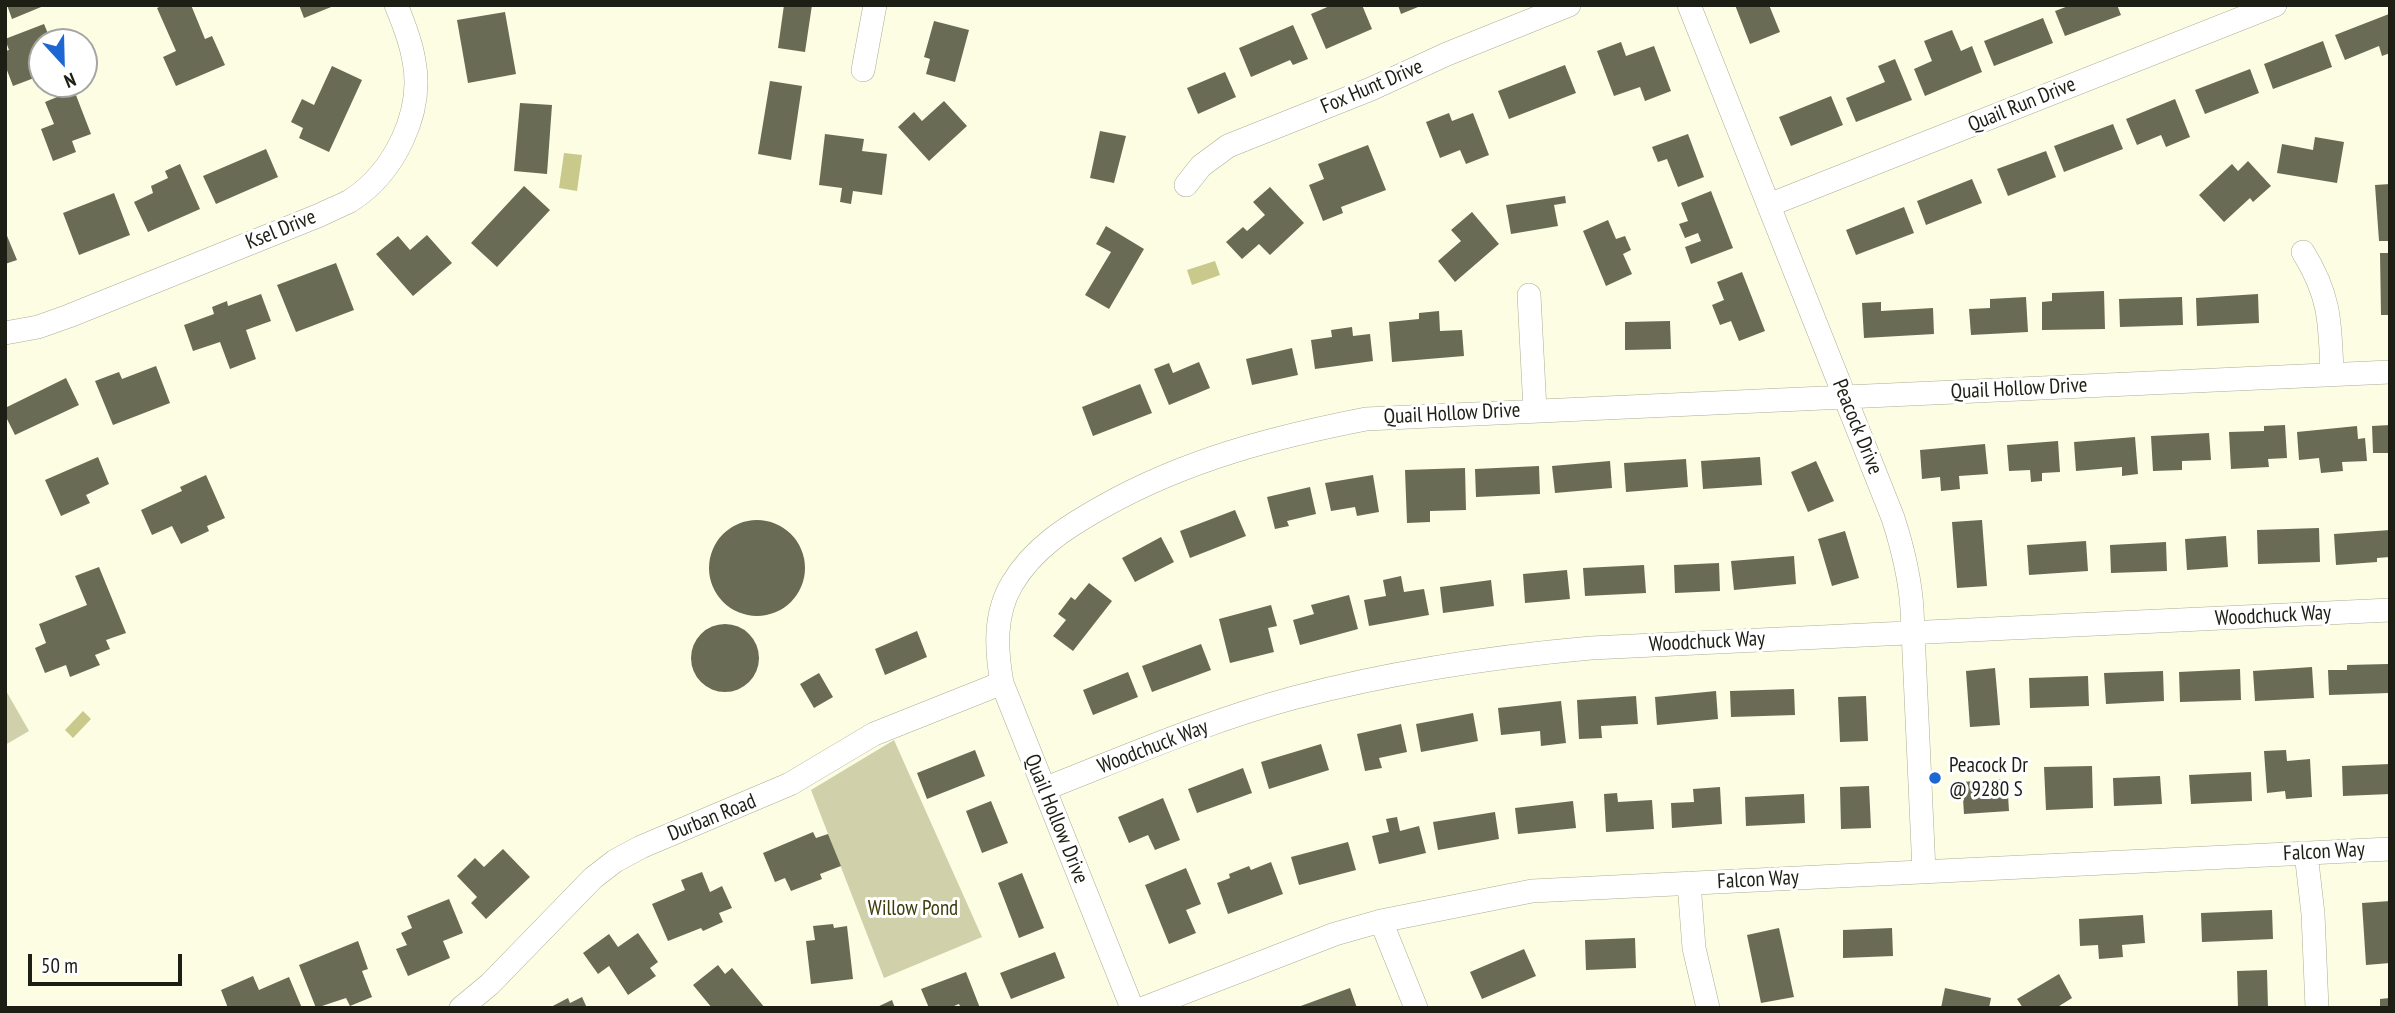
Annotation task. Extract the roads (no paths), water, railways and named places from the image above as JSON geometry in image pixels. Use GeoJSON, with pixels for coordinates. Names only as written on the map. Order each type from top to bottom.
{"type":"FeatureCollection","features":[{"type":"Feature","properties":{"kind":"street","name":"Ksel Drive"},"geometry":{"type":"LineString","coordinates":[[5,333],[38,327],[69,316],[351,200],[374,180],[392,158],[408,127],[414,98],[415,65],[409,38],[396,5]]}},
{"type":"Feature","properties":{"kind":"street"},"geometry":{"type":"LineString","coordinates":[[863,69],[875,5]]}},
{"type":"Feature","properties":{"kind":"street","name":"Fox Hunt Drive"},"geometry":{"type":"LineString","coordinates":[[1186,185],[1201,166],[1228,146],[1569,5]]}},
{"type":"Feature","properties":{"kind":"street","name":"Peacock Drive"},"geometry":{"type":"LineString","coordinates":[[1689,5],[1903,548],[1910,579],[1924,871]]}},
{"type":"Feature","properties":{"kind":"street","name":"Quail Run Drive"},"geometry":{"type":"LineString","coordinates":[[1769,205],[2275,5]]}},
{"type":"Feature","properties":{"kind":"street"},"geometry":{"type":"LineString","coordinates":[[2303,252],[2316,274],[2328,304],[2333,374]]}},
{"type":"Feature","properties":{"kind":"street"},"geometry":{"type":"LineString","coordinates":[[1530,295],[1535,410]]}},
{"type":"Feature","properties":{"kind":"street","name":"Quail Hollow Drive"},"geometry":{"type":"LineString","coordinates":[[1132,1008],[1002,683],[996,651],[999,618],[1010,586],[1030,558],[1058,534],[1140,485],[1250,444],[1366,419],[2390,372]]}},
{"type":"Feature","properties":{"kind":"street","name":"Woodchuck Way"},"geometry":{"type":"LineString","coordinates":[[1044,789],[1158,744],[1247,713],[1316,693],[1437,667],[1513,655],[1591,648],[2390,610]]}},
{"type":"Feature","properties":{"kind":"street","name":"Durban Road"},"geometry":{"type":"LineString","coordinates":[[461,1008],[490,984],[593,878],[615,861],[641,847],[782,788],[874,734],[1002,683]]}},
{"type":"Feature","properties":{"kind":"street","name":"Falcon Way"},"geometry":{"type":"LineString","coordinates":[[1144,1008],[1287,951],[1381,921],[1532,891],[2390,849]]}},
{"type":"Feature","properties":{"kind":"street"},"geometry":{"type":"LineString","coordinates":[[2306,853],[2313,914],[2317,1008]]}},
{"type":"Feature","properties":{"kind":"street"},"geometry":{"type":"LineString","coordinates":[[1689,883],[1694,948],[1708,1008]]}},
{"type":"Feature","properties":{"kind":"street"},"geometry":{"type":"LineString","coordinates":[[1381,921],[1416,1008]]}},
{"type":"Feature","properties":{"kind":"place","name":"Peacock Dr @ 9280 S"},"geometry":{"type":"Point","coordinates":[1935,778]}},
{"type":"Feature","properties":{"kind":"park label","name":"Willow Pond"},"geometry":{"type":"Point","coordinates":[913,909]}}]}
